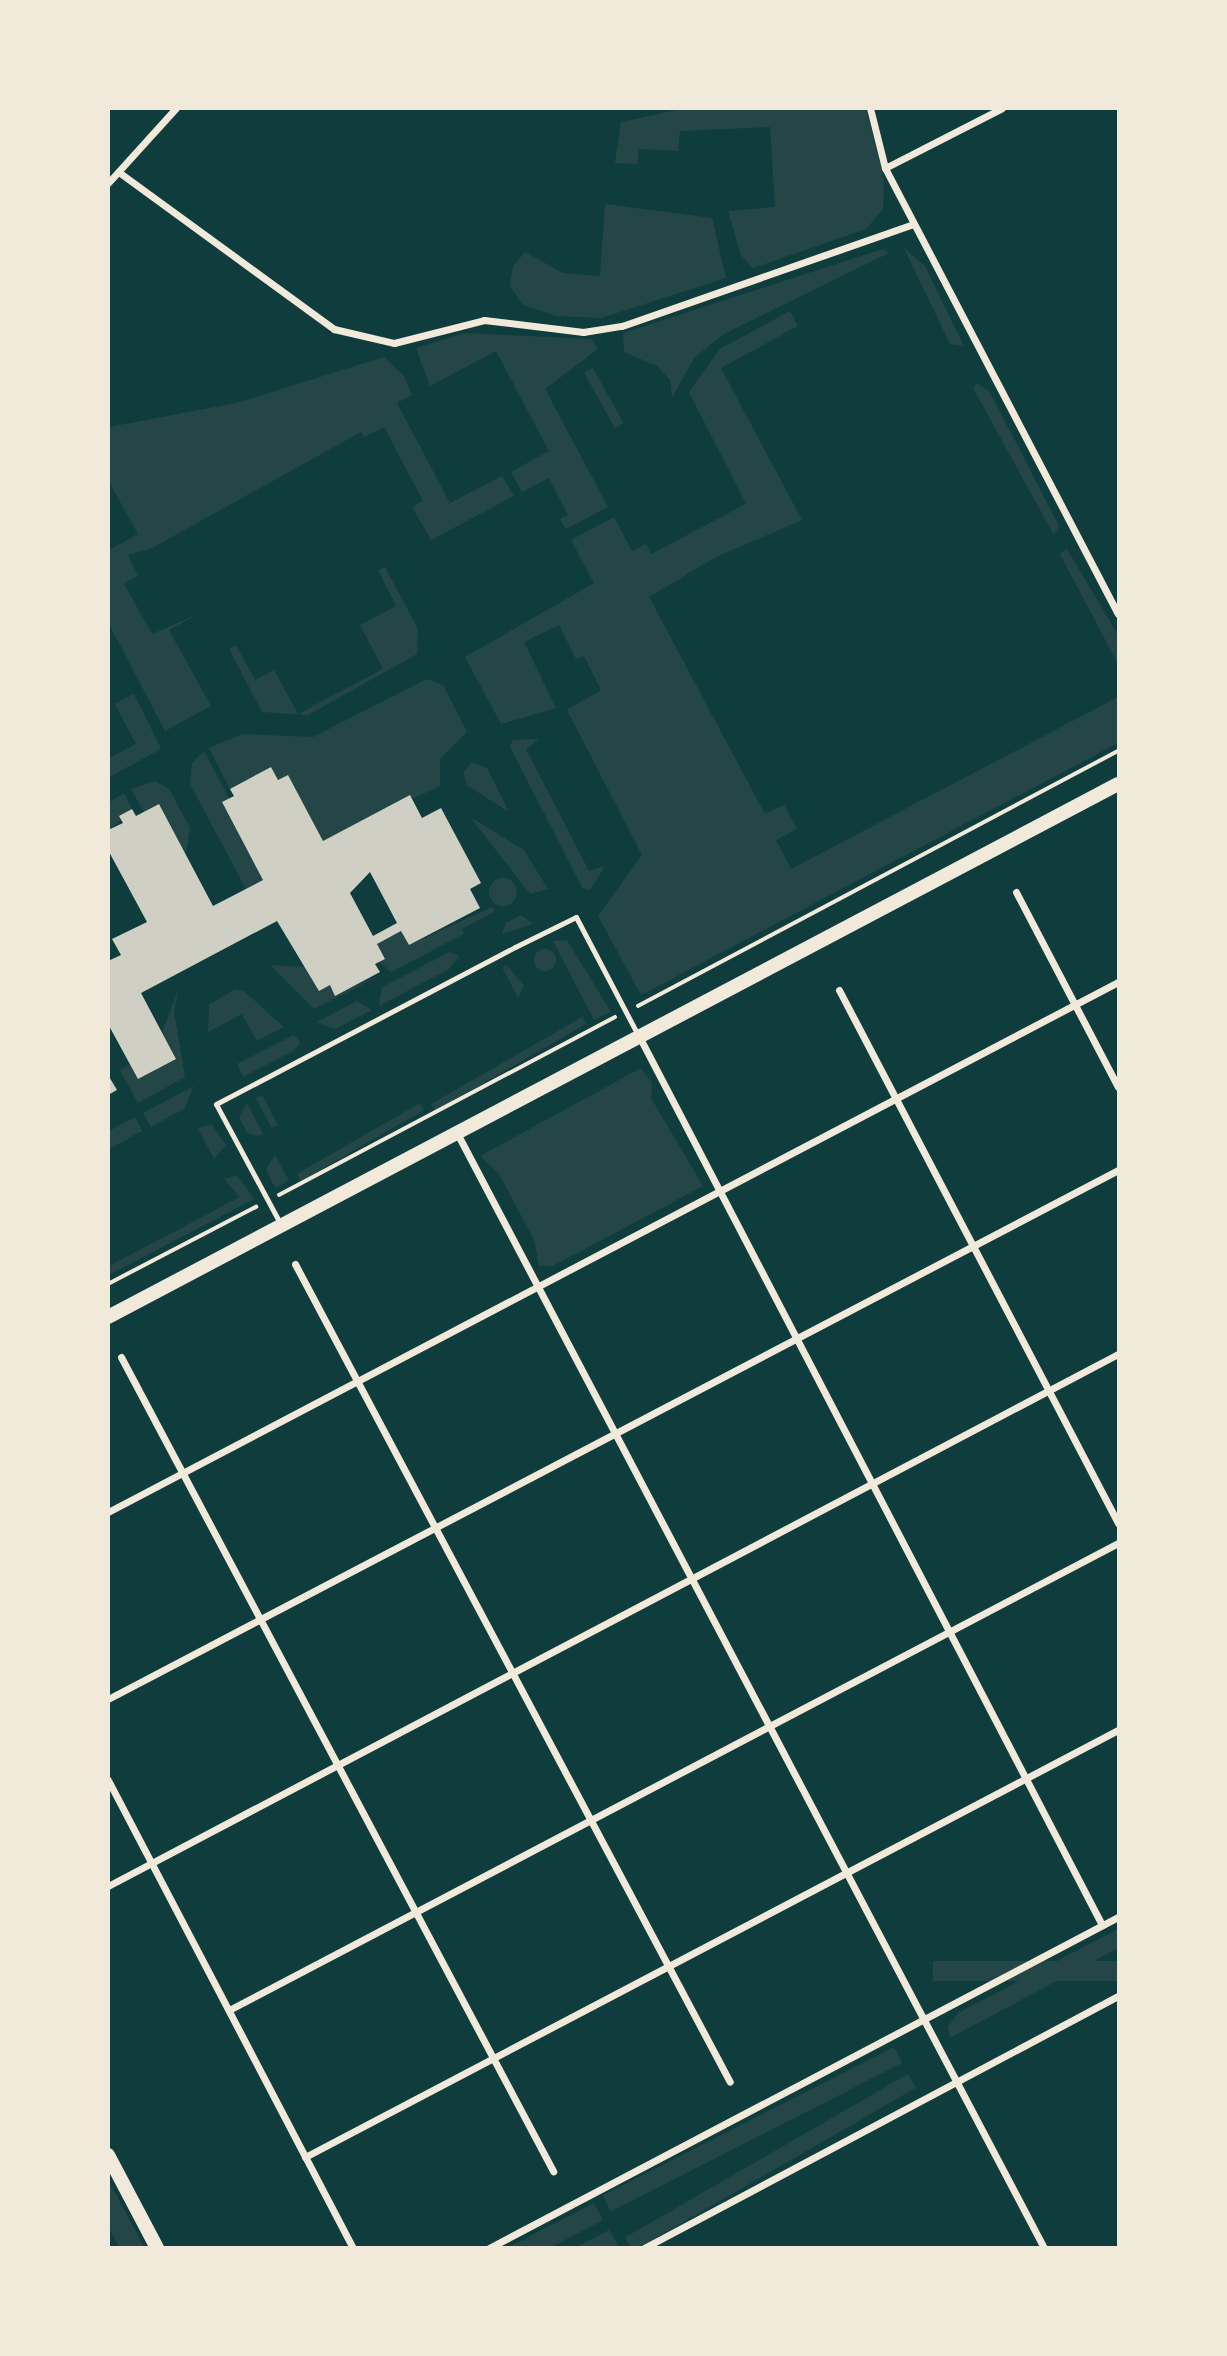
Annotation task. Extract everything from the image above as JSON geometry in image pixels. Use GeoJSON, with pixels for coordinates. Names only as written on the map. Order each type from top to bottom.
{"type":"FeatureCollection","features":[{"type":"Feature","properties":{"kind":"main road"},"geometry":{"type":"LineString","coordinates":[[108,1317],[641,1040],[1118,784]]}},
{"type":"Feature","properties":{"kind":"main road"},"geometry":{"type":"LineString","coordinates":[[108,2155],[157,2248]]}},
{"type":"Feature","properties":{"kind":"street"},"geometry":{"type":"LineString","coordinates":[[108,183],[121,173],[176,108]]}},
{"type":"Feature","properties":{"kind":"street"},"geometry":{"type":"LineString","coordinates":[[870,108],[885,168],[1118,614]]}},
{"type":"Feature","properties":{"kind":"street"},"geometry":{"type":"LineString","coordinates":[[885,168],[1002,108]]}},
{"type":"Feature","properties":{"kind":"street"},"geometry":{"type":"LineString","coordinates":[[121,173],[334,329],[394,343],[484,320],[583,332],[622,326],[913,223]]}},
{"type":"Feature","properties":{"kind":"street"},"geometry":{"type":"LineString","coordinates":[[1016,892],[1118,1087]]}},
{"type":"Feature","properties":{"kind":"street"},"geometry":{"type":"LineString","coordinates":[[108,1512],[1118,982]]}},
{"type":"Feature","properties":{"kind":"street"},"geometry":{"type":"LineString","coordinates":[[839,990],[1118,1523]]}},
{"type":"Feature","properties":{"kind":"street"},"geometry":{"type":"LineString","coordinates":[[641,1040],[1023,1780],[1102,1925]]}},
{"type":"Feature","properties":{"kind":"street"},"geometry":{"type":"LineString","coordinates":[[457,1135],[850,1871],[1044,2248]]}},
{"type":"Feature","properties":{"kind":"street"},"geometry":{"type":"LineString","coordinates":[[108,1699],[1118,1170]]}},
{"type":"Feature","properties":{"kind":"street"},"geometry":{"type":"LineString","coordinates":[[295,1264],[730,2082]]}},
{"type":"Feature","properties":{"kind":"street"},"geometry":{"type":"LineString","coordinates":[[108,1886],[1118,1354]]}},
{"type":"Feature","properties":{"kind":"street"},"geometry":{"type":"LineString","coordinates":[[121,1357],[553,2171]]}},
{"type":"Feature","properties":{"kind":"street"},"geometry":{"type":"LineString","coordinates":[[229,2010],[1118,1543]]}},
{"type":"Feature","properties":{"kind":"street"},"geometry":{"type":"LineString","coordinates":[[305,2157],[1118,1730]]}},
{"type":"Feature","properties":{"kind":"street"},"geometry":{"type":"LineString","coordinates":[[108,1780],[353,2248]]}},
{"type":"Feature","properties":{"kind":"street"},"geometry":{"type":"LineString","coordinates":[[489,2248],[1118,1917]]}},
{"type":"Feature","properties":{"kind":"street"},"geometry":{"type":"LineString","coordinates":[[643,2248],[1118,1996]]}},
{"type":"Feature","properties":{"kind":"lane"},"geometry":{"type":"LineString","coordinates":[[282,1226],[216,1104],[515,947],[576,917],[641,1040]]}},
{"type":"Feature","properties":{"kind":"shaded area"},"geometry":{"type":"Polygon","coordinates":[[[681,109],[866,109],[884,180],[883,209],[866,229],[753,268],[741,255],[728,211],[775,207],[770,127],[680,131],[678,151],[639,149],[637,164],[615,163],[621,122],[681,109]]]}},
{"type":"Feature","properties":{"kind":"shaded area"},"geometry":{"type":"Polygon","coordinates":[[[605,204],[712,218],[726,278],[601,318],[556,316],[523,305],[510,286],[513,266],[525,252],[563,273],[600,276],[605,204]]]}},
{"type":"Feature","properties":{"kind":"shaded area"},"geometry":{"type":"Polygon","coordinates":[[[904,248],[925,266],[964,346],[950,344],[904,248]]]}},
{"type":"Feature","properties":{"kind":"shaded area"},"geometry":{"type":"Polygon","coordinates":[[[883,249],[889,253],[724,334],[694,358],[672,398],[670,380],[657,366],[624,352],[623,333],[883,249]]]}},
{"type":"Feature","properties":{"kind":"shaded area"},"geometry":{"type":"Polygon","coordinates":[[[790,311],[798,326],[721,368],[802,520],[716,557],[649,597],[765,814],[784,805],[797,829],[776,840],[791,869],[1118,697],[1118,743],[641,995],[598,916],[642,855],[567,710],[601,690],[584,656],[576,659],[559,625],[524,642],[556,708],[501,724],[465,657],[594,583],[571,540],[614,517],[632,551],[646,544],[651,554],[746,504],[689,392],[720,349],[790,311]]]}},
{"type":"Feature","properties":{"kind":"shaded area"},"geometry":{"type":"Polygon","coordinates":[[[465,333],[591,339],[598,349],[545,389],[608,507],[566,529],[560,519],[568,515],[549,478],[522,492],[511,472],[549,451],[496,351],[430,386],[416,348],[465,333]]]}},
{"type":"Feature","properties":{"kind":"shaded area"},"geometry":{"type":"Polygon","coordinates":[[[384,357],[404,376],[412,395],[397,403],[450,503],[502,476],[514,496],[431,540],[412,507],[423,501],[384,427],[364,437],[361,432],[152,548],[128,555],[138,576],[124,584],[152,634],[198,614],[169,630],[211,706],[165,731],[109,624],[109,550],[138,534],[109,482],[109,427],[236,403],[384,357]]]}},
{"type":"Feature","properties":{"kind":"shaded area"},"geometry":{"type":"Polygon","coordinates":[[[593,368],[624,423],[615,428],[584,373],[593,368]]]}},
{"type":"Feature","properties":{"kind":"shaded area"},"geometry":{"type":"Polygon","coordinates":[[[977,383],[990,392],[1059,526],[1054,535],[973,388],[977,383]]]}},
{"type":"Feature","properties":{"kind":"shaded area"},"geometry":{"type":"Polygon","coordinates":[[[1067,549],[1118,635],[1118,664],[1060,554],[1067,549]]]}},
{"type":"Feature","properties":{"kind":"shaded area"},"geometry":{"type":"Polygon","coordinates":[[[385,567],[418,629],[417,654],[308,715],[262,712],[229,649],[236,645],[255,680],[274,670],[298,714],[383,669],[360,625],[396,606],[378,570],[385,567]]]}},
{"type":"Feature","properties":{"kind":"shaded area"},"geometry":{"type":"Polygon","coordinates":[[[427,679],[443,685],[467,732],[440,759],[440,786],[323,841],[288,775],[278,780],[271,767],[230,789],[209,748],[242,734],[313,737],[427,679]]]}},
{"type":"Feature","properties":{"kind":"shaded area"},"geometry":{"type":"Polygon","coordinates":[[[134,694],[161,749],[109,777],[109,758],[136,744],[115,704],[134,694]]]}},
{"type":"Feature","properties":{"kind":"shaded area"},"geometry":{"type":"Polygon","coordinates":[[[539,739],[526,749],[589,871],[605,866],[590,890],[583,889],[510,747],[513,740],[539,739]]]}},
{"type":"Feature","properties":{"kind":"shaded area"},"geometry":{"type":"Polygon","coordinates":[[[204,751],[229,798],[222,803],[263,880],[246,889],[190,784],[192,763],[204,751]]]}},
{"type":"Feature","properties":{"kind":"shaded area"},"geometry":{"type":"Polygon","coordinates":[[[472,762],[487,768],[509,812],[468,786],[463,772],[472,762]]]}},
{"type":"Feature","properties":{"kind":"shaded area"},"geometry":{"type":"Polygon","coordinates":[[[155,781],[169,789],[190,828],[186,854],[159,804],[144,812],[131,789],[155,781]]]}},
{"type":"Feature","properties":{"kind":"shaded area"},"geometry":{"type":"Polygon","coordinates":[[[124,793],[132,809],[109,830],[109,802],[124,793]]]}},
{"type":"Feature","properties":{"kind":"shaded area"},"geometry":{"type":"Polygon","coordinates":[[[470,817],[524,850],[548,889],[530,894],[470,817]]]}},
{"type":"Feature","properties":{"kind":"shaded area"},"geometry":{"type":"Polygon","coordinates":[[[503,878],[513,882],[517,892],[513,902],[503,906],[493,902],[489,892],[493,882],[503,878]]]}},
{"type":"Feature","properties":{"kind":"shaded area"},"geometry":{"type":"Polygon","coordinates":[[[492,907],[495,911],[462,929],[464,934],[391,972],[379,962],[385,958],[377,944],[401,931],[409,945],[492,907]]]}},
{"type":"Feature","properties":{"kind":"shaded area"},"geometry":{"type":"Polygon","coordinates":[[[521,915],[533,924],[502,934],[506,923],[521,915]]]}},
{"type":"Feature","properties":{"kind":"shaded area"},"geometry":{"type":"Polygon","coordinates":[[[567,940],[611,1012],[594,1020],[553,941],[567,940]]]}},
{"type":"Feature","properties":{"kind":"shaded area"},"geometry":{"type":"Polygon","coordinates":[[[541,949],[549,949],[556,956],[556,964],[549,971],[541,971],[534,964],[534,956],[541,949]]]}},
{"type":"Feature","properties":{"kind":"shaded area"},"geometry":{"type":"Polygon","coordinates":[[[450,952],[459,956],[449,969],[379,1006],[382,987],[450,952]]]}},
{"type":"Feature","properties":{"kind":"shaded area"},"geometry":{"type":"Polygon","coordinates":[[[270,965],[307,967],[319,991],[330,985],[335,995],[381,975],[314,1009],[270,965]]]}},
{"type":"Feature","properties":{"kind":"shaded area"},"geometry":{"type":"Polygon","coordinates":[[[507,965],[524,986],[518,998],[502,967],[507,965]]]}},
{"type":"Feature","properties":{"kind":"shaded area"},"geometry":{"type":"Polygon","coordinates":[[[179,988],[174,1011],[185,1077],[138,1103],[120,1070],[130,1064],[138,1079],[176,1059],[162,1032],[179,988]]]}},
{"type":"Feature","properties":{"kind":"shaded area"},"geometry":{"type":"Polygon","coordinates":[[[235,989],[245,992],[284,1027],[257,1041],[242,1014],[208,1032],[209,1005],[235,989]]]}},
{"type":"Feature","properties":{"kind":"shaded area"},"geometry":{"type":"Polygon","coordinates":[[[357,1001],[372,1010],[335,1029],[317,1022],[357,1001]]]}},
{"type":"Feature","properties":{"kind":"shaded area"},"geometry":{"type":"Polygon","coordinates":[[[582,1017],[586,1024],[435,1111],[431,1104],[582,1017]]]}},
{"type":"Feature","properties":{"kind":"shaded area"},"geometry":{"type":"Polygon","coordinates":[[[294,1035],[300,1042],[295,1050],[243,1077],[237,1064],[294,1035]]]}},
{"type":"Feature","properties":{"kind":"shaded area"},"geometry":{"type":"Polygon","coordinates":[[[641,1068],[652,1083],[651,1098],[703,1186],[553,1266],[539,1266],[534,1240],[499,1174],[480,1156],[641,1068]]]}},
{"type":"Feature","properties":{"kind":"shaded area"},"geometry":{"type":"Polygon","coordinates":[[[194,1086],[184,1109],[151,1127],[143,1113],[194,1086]]]}},
{"type":"Feature","properties":{"kind":"shaded area"},"geometry":{"type":"Polygon","coordinates":[[[262,1095],[278,1125],[272,1128],[256,1098],[262,1095]]]}},
{"type":"Feature","properties":{"kind":"shaded area"},"geometry":{"type":"Polygon","coordinates":[[[247,1103],[263,1134],[258,1136],[247,1133],[239,1117],[247,1103]]]}},
{"type":"Feature","properties":{"kind":"shaded area"},"geometry":{"type":"Polygon","coordinates":[[[420,1103],[424,1110],[301,1181],[297,1174],[420,1103]]]}},
{"type":"Feature","properties":{"kind":"shaded area"},"geometry":{"type":"Polygon","coordinates":[[[135,1117],[142,1131],[109,1149],[109,1131],[135,1117]]]}},
{"type":"Feature","properties":{"kind":"shaded area"},"geometry":{"type":"Polygon","coordinates":[[[211,1124],[226,1145],[214,1159],[198,1128],[211,1124]]]}},
{"type":"Feature","properties":{"kind":"shaded area"},"geometry":{"type":"Polygon","coordinates":[[[275,1155],[289,1181],[275,1188],[266,1169],[275,1155]]]}},
{"type":"Feature","properties":{"kind":"shaded area"},"geometry":{"type":"Polygon","coordinates":[[[237,1175],[254,1199],[109,1275],[109,1266],[240,1197],[224,1179],[237,1175]]]}},
{"type":"Feature","properties":{"kind":"shaded area"},"geometry":{"type":"Polygon","coordinates":[[[1118,1929],[1118,1948],[950,2038],[948,2027],[958,2013],[1118,1929]]]}},
{"type":"Feature","properties":{"kind":"shaded area"},"geometry":{"type":"Polygon","coordinates":[[[933,1961],[1118,1961],[1118,1981],[933,1981],[933,1961]]]}},
{"type":"Feature","properties":{"kind":"shaded area"},"geometry":{"type":"Polygon","coordinates":[[[894,2047],[902,2063],[611,2211],[603,2195],[894,2047]]]}},
{"type":"Feature","properties":{"kind":"shaded area"},"geometry":{"type":"Polygon","coordinates":[[[908,2074],[916,2088],[639,2248],[631,2248],[625,2238],[908,2074]]]}},
{"type":"Feature","properties":{"kind":"shaded area"},"geometry":{"type":"Polygon","coordinates":[[[109,2181],[144,2247],[119,2247],[109,2228],[109,2181]]]}},
{"type":"Feature","properties":{"kind":"shaded area"},"geometry":{"type":"Polygon","coordinates":[[[594,2203],[603,2220],[552,2247],[509,2247],[594,2203]]]}},
{"type":"Feature","properties":{"kind":"shaded area"},"geometry":{"type":"Polygon","coordinates":[[[609,2230],[619,2247],[576,2247],[609,2230]]]}},
{"type":"Feature","properties":{"kind":"building"},"geometry":{"type":"Polygon","coordinates":[[[271,767],[278,780],[288,775],[323,841],[410,795],[422,818],[441,808],[481,883],[470,889],[480,908],[409,945],[401,931],[377,944],[385,959],[375,964],[380,972],[335,996],[330,985],[319,991],[277,921],[141,993],[176,1059],[138,1079],[108,1024],[108,961],[121,955],[112,939],[147,922],[108,850],[108,830],[123,823],[119,816],[132,809],[136,816],[159,804],[213,906],[263,880],[222,802],[234,796],[230,789],[271,767]],[[370,872],[350,893],[373,936],[397,923],[370,872]]]}},
{"type":"Feature","properties":{"kind":"building"},"geometry":{"type":"Polygon","coordinates":[[[108,1075],[117,1090],[108,1095],[108,1075]]]}}]}
